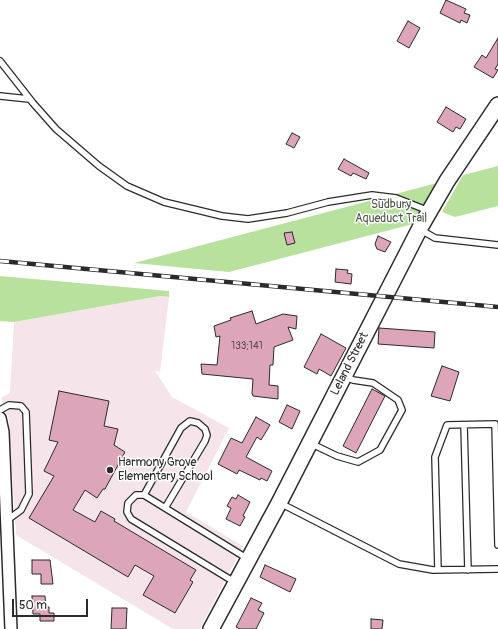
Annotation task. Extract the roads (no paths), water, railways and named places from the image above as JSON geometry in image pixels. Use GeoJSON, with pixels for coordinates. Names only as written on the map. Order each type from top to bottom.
{"type":"FeatureCollection","features":[{"type":"Feature","properties":{"kind":"street","name":"Leland Street"},"geometry":{"type":"LineString","coordinates":[[211,629],[279,503],[429,211],[498,105]]}},
{"type":"Feature","properties":{"kind":"street"},"geometry":{"type":"LineString","coordinates":[[0,418],[3,432],[11,629]]}},
{"type":"Feature","properties":{"kind":"lane"},"geometry":{"type":"LineString","coordinates":[[0,62],[29,99],[56,129],[99,166],[127,186],[164,202],[222,216],[248,219],[287,213],[328,202],[372,195],[396,198],[429,211]]}},
{"type":"Feature","properties":{"kind":"lane"},"geometry":{"type":"LineString","coordinates":[[0,96],[29,99]]}},
{"type":"Feature","properties":{"kind":"lane"},"geometry":{"type":"LineString","coordinates":[[420,229],[435,238],[498,245]]}},
{"type":"Feature","properties":{"kind":"lane"},"geometry":{"type":"LineString","coordinates":[[310,442],[337,456],[358,462],[380,450],[402,410],[398,400],[373,383],[353,380],[344,375]]}},
{"type":"Feature","properties":{"kind":"lane"},"geometry":{"type":"LineString","coordinates":[[0,410],[9,405],[21,406],[26,412],[29,494],[21,510],[6,521]]}},
{"type":"Feature","properties":{"kind":"lane"},"geometry":{"type":"LineString","coordinates":[[144,495],[181,428],[190,421],[198,423],[205,429],[207,435],[205,441],[165,508]]}},
{"type":"Feature","properties":{"kind":"lane"},"geometry":{"type":"LineString","coordinates":[[438,570],[435,457],[447,425],[495,424],[498,545]]}},
{"type":"Feature","properties":{"kind":"lane"},"geometry":{"type":"LineString","coordinates":[[464,425],[468,570]]}},
{"type":"Feature","properties":{"kind":"lane"},"geometry":{"type":"LineString","coordinates":[[236,583],[131,519],[127,512],[128,503],[136,495],[144,495],[249,559]]}},
{"type":"Feature","properties":{"kind":"lane"},"geometry":{"type":"LineString","coordinates":[[279,503],[399,564],[438,570],[498,569]]}},
{"type":"Feature","properties":{"kind":"railway"},"geometry":{"type":"LineString","coordinates":[[0,261],[498,307]]}},
{"type":"Feature","properties":{"kind":"place","name":"Harmony Grove Elementary School"},"geometry":{"type":"Point","coordinates":[110,470]}},
{"type":"Feature","properties":{"kind":"park label","name":"Sudbury Aqueduct Trail"},"geometry":{"type":"Point","coordinates":[391,212]}}]}
